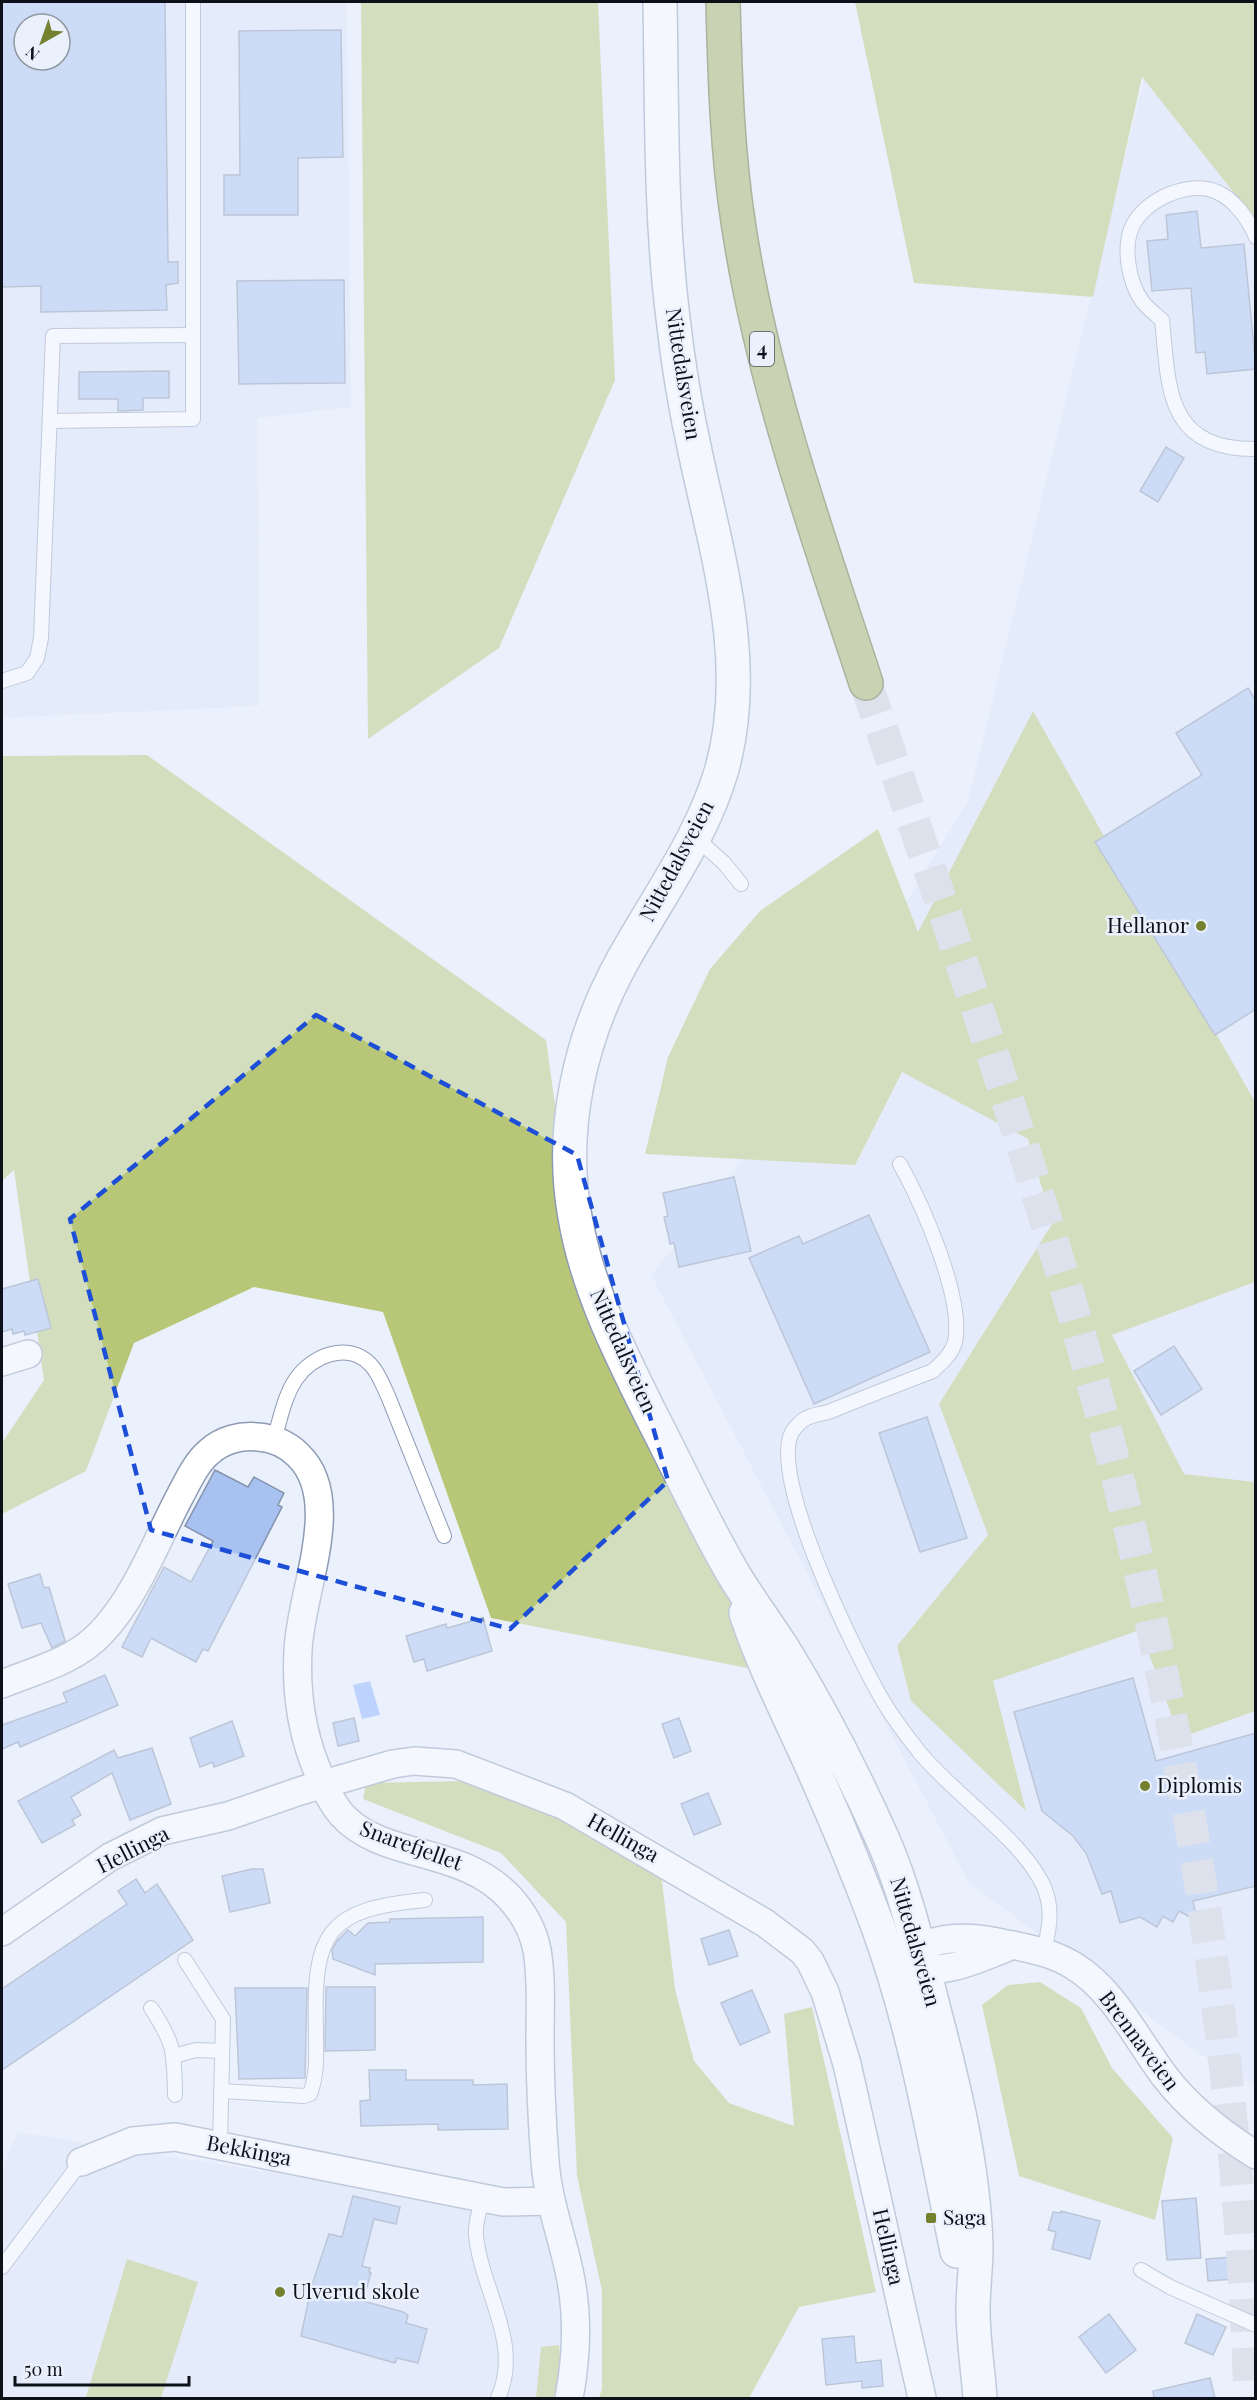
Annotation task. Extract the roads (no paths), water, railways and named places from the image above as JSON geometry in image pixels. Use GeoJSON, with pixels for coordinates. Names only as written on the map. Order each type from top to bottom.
{"type":"FeatureCollection","features":[{"type":"Feature","properties":{"kind":"highway","name":"4"},"geometry":{"type":"LineString","coordinates":[[723,2],[726,111],[732,171],[738,226],[758,330],[804,494],[866,683]]}},
{"type":"Feature","properties":{"kind":"main road","name":"Nittedalsveien"},"geometry":{"type":"LineString","coordinates":[[660,2],[665,208],[672,316],[695,452],[725,589],[733,668],[726,752],[714,792],[695,837],[620,967],[594,1024],[574,1100],[569,1152],[570,1181],[579,1238],[603,1314],[630,1372],[732,1572],[783,1650],[866,1804],[908,1903],[952,2083],[967,2163],[976,2246],[973,2314]]}},
{"type":"Feature","properties":{"kind":"main road","name":"Nittedalsveien"},"geometry":{"type":"LineString","coordinates":[[732,1572],[760,1657],[834,1819],[891,1964],[925,2088],[973,2314],[980,2398]]}},
{"type":"Feature","properties":{"kind":"street"},"geometry":{"type":"LineString","coordinates":[[2,1362],[28,1354]]}},
{"type":"Feature","properties":{"kind":"street","name":"Snarefjellet"},"geometry":{"type":"LineString","coordinates":[[2,1683],[71,1658],[101,1633],[132,1590],[186,1484],[209,1452],[227,1441],[241,1437],[274,1440],[295,1452],[305,1462],[317,1481],[321,1504],[300,1622],[298,1669],[304,1728],[324,1786],[331,1800],[352,1825],[377,1838],[471,1868],[508,1895],[527,1922],[537,1951],[544,2154],[550,2201],[572,2288],[575,2361],[569,2398]]}},
{"type":"Feature","properties":{"kind":"street","name":"Hellinga"},"geometry":{"type":"LineString","coordinates":[[2,1932],[110,1857],[162,1831],[228,1816],[414,1761],[435,1761],[472,1770],[565,1806],[746,1911],[802,1951],[810,1961],[825,1992],[847,2064],[922,2398]]}},
{"type":"Feature","properties":{"kind":"street","name":"Brennaveien"},"geometry":{"type":"LineString","coordinates":[[891,1964],[922,1958],[959,1966],[1012,1946],[1044,1952],[1076,1967],[1091,1979],[1116,2008],[1182,2096],[1218,2130],[1256,2155]]}},
{"type":"Feature","properties":{"kind":"street","name":"Bekkinga"},"geometry":{"type":"LineString","coordinates":[[81,2162],[118,2145],[153,2137],[176,2137],[482,2198],[519,2203],[550,2201]]}},
{"type":"Feature","properties":{"kind":"lane"},"geometry":{"type":"LineString","coordinates":[[50,421],[193,419],[193,2]]}},
{"type":"Feature","properties":{"kind":"lane"},"geometry":{"type":"LineString","coordinates":[[1256,237],[1245,217],[1222,194],[1202,189],[1190,189],[1160,199],[1140,215],[1130,231],[1128,258],[1137,293],[1148,308],[1162,320],[1169,392],[1174,407],[1184,422],[1211,440],[1229,446],[1256,449]]}},
{"type":"Feature","properties":{"kind":"lane"},"geometry":{"type":"LineString","coordinates":[[2,681],[27,673],[37,658],[41,638],[53,336],[193,335]]}},
{"type":"Feature","properties":{"kind":"lane"},"geometry":{"type":"LineString","coordinates":[[695,837],[724,862],[741,884]]}},
{"type":"Feature","properties":{"kind":"lane"},"geometry":{"type":"LineString","coordinates":[[900,1164],[921,1202],[947,1277],[956,1328],[954,1344],[944,1361],[933,1371],[805,1419],[794,1429],[789,1438],[789,1458],[798,1516],[858,1653],[901,1729],[944,1779],[1030,1864],[1043,1885],[1050,1912],[1044,1952]]}},
{"type":"Feature","properties":{"kind":"lane"},"geometry":{"type":"LineString","coordinates":[[274,1440],[287,1395],[295,1380],[309,1365],[319,1357],[338,1353],[351,1353],[363,1359],[378,1374],[444,1536]]}},
{"type":"Feature","properties":{"kind":"lane"},"geometry":{"type":"LineString","coordinates":[[221,2091],[304,2096],[310,2094],[316,2069],[318,1971],[328,1936],[339,1922],[362,1911],[391,1903],[425,1900]]}},
{"type":"Feature","properties":{"kind":"lane"},"geometry":{"type":"LineString","coordinates":[[185,1960],[223,2019],[220,2145]]}},
{"type":"Feature","properties":{"kind":"lane"},"geometry":{"type":"LineString","coordinates":[[151,2008],[169,2035],[174,2056],[175,2095]]}},
{"type":"Feature","properties":{"kind":"lane"},"geometry":{"type":"LineString","coordinates":[[174,2056],[196,2050],[222,2051]]}},
{"type":"Feature","properties":{"kind":"lane","name":"Bekkinga"},"geometry":{"type":"LineString","coordinates":[[2,2267],[81,2162]]}},
{"type":"Feature","properties":{"kind":"lane"},"geometry":{"type":"LineString","coordinates":[[482,2198],[476,2235],[499,2314],[506,2365],[498,2398]]}},
{"type":"Feature","properties":{"kind":"lane"},"geometry":{"type":"LineString","coordinates":[[1141,2270],[1170,2287],[1256,2325]]}},
{"type":"Feature","properties":{"kind":"water"},"geometry":{"type":"Polygon","coordinates":[[[370,1681],[380,1715],[362,1719],[353,1685],[370,1681]]]}},
{"type":"Feature","properties":{"kind":"tunnel"},"geometry":{"type":"LineString","coordinates":[[866,683],[1019,1134],[1075,1317],[1130,1530],[1158,1653],[1203,1899],[1220,2024],[1234,2148],[1244,2273],[1250,2398]]}},
{"type":"Feature","properties":{"kind":"place","name":"Hellanor"},"geometry":{"type":"Point","coordinates":[1201,926]}},
{"type":"Feature","properties":{"kind":"place","name":"Diplomis"},"geometry":{"type":"Point","coordinates":[1145,1786]}},
{"type":"Feature","properties":{"kind":"place","name":"Saga"},"geometry":{"type":"Point","coordinates":[931,2218]}},
{"type":"Feature","properties":{"kind":"place","name":"Ulverud skole"},"geometry":{"type":"Point","coordinates":[280,2292]}}]}
